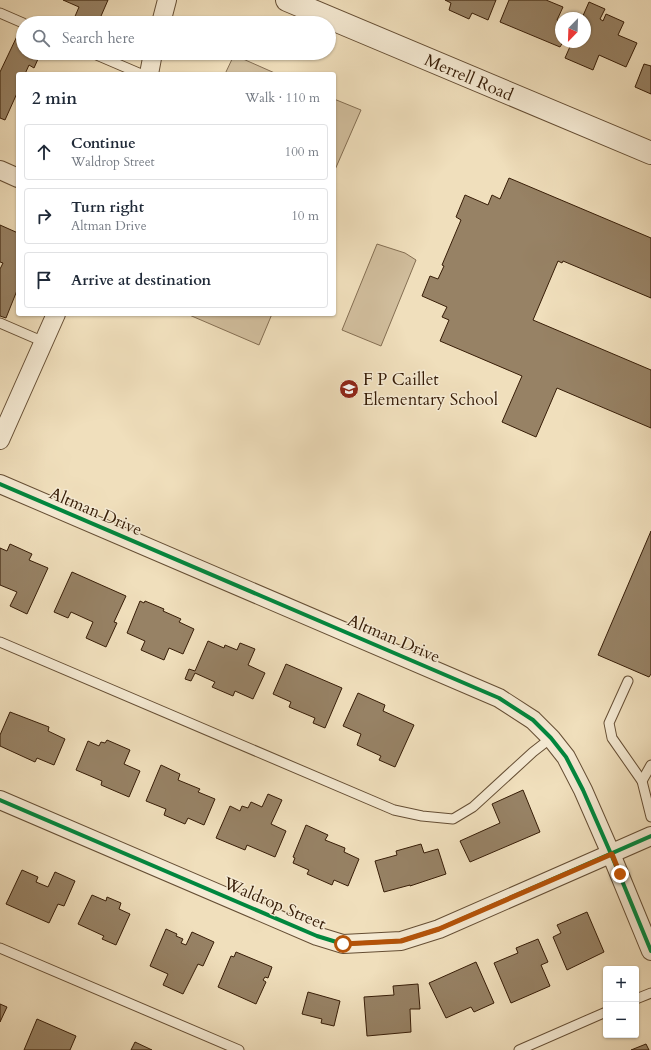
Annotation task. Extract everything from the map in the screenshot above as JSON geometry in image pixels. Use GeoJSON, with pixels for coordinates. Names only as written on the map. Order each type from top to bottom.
{"type":"FeatureCollection","features":[{"type":"Feature","properties":{"kind":"street"},"geometry":{"type":"LineString","coordinates":[[163,16],[167,0]]}},
{"type":"Feature","properties":{"kind":"street","name":"Merrell Road"},"geometry":{"type":"LineString","coordinates":[[287,0],[325,16]]}},
{"type":"Feature","properties":{"kind":"street","name":"Merrell Road"},"geometry":{"type":"LineString","coordinates":[[336,21],[651,153]]}},
{"type":"Feature","properties":{"kind":"street"},"geometry":{"type":"LineString","coordinates":[[149,72],[152,60]]}},
{"type":"Feature","properties":{"kind":"street"},"geometry":{"type":"LineString","coordinates":[[0,170],[16,177]]}},
{"type":"Feature","properties":{"kind":"street"},"geometry":{"type":"LineString","coordinates":[[0,440],[55,316]]}},
{"type":"Feature","properties":{"kind":"street","name":"Altman Drive"},"geometry":{"type":"LineString","coordinates":[[0,484],[499,698],[533,720],[551,738],[566,757],[583,790],[612,854],[651,951]]}},
{"type":"Feature","properties":{"kind":"street","name":"Waldrop Street"},"geometry":{"type":"LineString","coordinates":[[0,800],[317,936],[343,944],[401,941],[439,929],[651,836]]}},
{"type":"Feature","properties":{"kind":"lane"},"geometry":{"type":"LineString","coordinates":[[0,13],[16,20]]}},
{"type":"Feature","properties":{"kind":"lane"},"geometry":{"type":"LineString","coordinates":[[108,60],[135,72]]}},
{"type":"Feature","properties":{"kind":"lane"},"geometry":{"type":"LineString","coordinates":[[0,323],[44,342]]}},
{"type":"Feature","properties":{"kind":"lane"},"geometry":{"type":"LineString","coordinates":[[0,642],[394,810],[422,816],[453,819],[473,807],[533,752],[551,738]]}},
{"type":"Feature","properties":{"kind":"lane"},"geometry":{"type":"LineString","coordinates":[[628,681],[609,723],[612,738],[642,781],[651,817]]}},
{"type":"Feature","properties":{"kind":"lane"},"geometry":{"type":"LineString","coordinates":[[642,781],[651,765]]}},
{"type":"Feature","properties":{"kind":"lane"},"geometry":{"type":"LineString","coordinates":[[0,948],[239,1050]]}},
{"type":"Feature","properties":{"kind":"lane"},"geometry":{"type":"LineString","coordinates":[[639,998],[651,993]]}},
{"type":"Feature","properties":{"kind":"lane"},"geometry":{"type":"LineString","coordinates":[[519,1050],[603,1013]]}},
{"type":"Feature","properties":{"kind":"shaded area"},"geometry":{"type":"Polygon","coordinates":[[[232,60],[245,60],[272,72],[226,72],[232,60]]]}},
{"type":"Feature","properties":{"kind":"shaded area"},"geometry":{"type":"Polygon","coordinates":[[[336,100],[361,110],[336,167],[336,100]]]}},
{"type":"Feature","properties":{"kind":"shaded area"},"geometry":{"type":"Polygon","coordinates":[[[377,244],[405,253],[416,260],[381,346],[342,330],[377,244]]]}},
{"type":"Feature","properties":{"kind":"shaded area"},"geometry":{"type":"Polygon","coordinates":[[[192,316],[271,316],[259,345],[192,316]]]}},
{"type":"Feature","properties":{"kind":"building"},"geometry":{"type":"Polygon","coordinates":[[[63,0],[108,0],[101,16],[75,16],[79,7],[63,0]]]}},
{"type":"Feature","properties":{"kind":"building"},"geometry":{"type":"Polygon","coordinates":[[[445,0],[496,0],[488,20],[472,13],[469,19],[449,10],[451,3],[445,0]]]}},
{"type":"Feature","properties":{"kind":"building"},"geometry":{"type":"Polygon","coordinates":[[[509,0],[546,0],[563,7],[561,12],[555,12],[555,45],[500,22],[509,0]]]}},
{"type":"Feature","properties":{"kind":"building"},"geometry":{"type":"Polygon","coordinates":[[[589,2],[605,9],[600,19],[603,21],[606,14],[624,22],[618,35],[637,43],[626,67],[599,55],[593,70],[565,58],[569,48],[591,48],[591,12],[585,12],[589,2]]]}},
{"type":"Feature","properties":{"kind":"building"},"geometry":{"type":"Polygon","coordinates":[[[16,38],[16,60],[38,60],[34,68],[29,65],[26,72],[16,72],[16,95],[5,120],[0,118],[0,72],[16,38]]]}},
{"type":"Feature","properties":{"kind":"building"},"geometry":{"type":"Polygon","coordinates":[[[644,64],[651,66],[651,94],[635,87],[644,64]]]}},
{"type":"Feature","properties":{"kind":"building"},"geometry":{"type":"Polygon","coordinates":[[[509,178],[651,238],[651,298],[563,261],[562,263],[558,261],[533,320],[651,370],[651,428],[557,388],[536,437],[502,422],[522,376],[440,341],[449,320],[442,317],[447,307],[422,296],[430,276],[438,279],[444,266],[442,265],[461,220],[456,217],[465,195],[488,205],[492,195],[500,199],[509,178]]]}},
{"type":"Feature","properties":{"kind":"building"},"geometry":{"type":"Polygon","coordinates":[[[0,225],[16,232],[16,293],[6,318],[0,316],[0,269],[3,263],[0,262],[0,225]]]}},
{"type":"Feature","properties":{"kind":"building"},"geometry":{"type":"Polygon","coordinates":[[[651,531],[651,674],[649,677],[598,655],[651,531]]]}},
{"type":"Feature","properties":{"kind":"building"},"geometry":{"type":"Polygon","coordinates":[[[10,544],[32,554],[29,560],[48,568],[27,614],[10,606],[17,592],[0,585],[0,548],[7,551],[10,544]]]}},
{"type":"Feature","properties":{"kind":"building"},"geometry":{"type":"Polygon","coordinates":[[[72,572],[126,596],[114,622],[117,623],[106,647],[86,638],[93,622],[71,612],[68,618],[54,612],[72,572]]]}},
{"type":"Feature","properties":{"kind":"building"},"geometry":{"type":"Polygon","coordinates":[[[140,601],[144,603],[145,601],[164,609],[163,611],[181,619],[179,622],[194,629],[183,654],[169,648],[164,660],[141,650],[145,641],[127,633],[140,601]]]}},
{"type":"Feature","properties":{"kind":"building"},"geometry":{"type":"Polygon","coordinates":[[[208,641],[224,648],[225,645],[237,650],[240,643],[255,649],[248,665],[265,673],[253,699],[235,691],[233,696],[212,687],[215,682],[195,673],[191,681],[185,679],[189,669],[195,671],[208,641]]]}},
{"type":"Feature","properties":{"kind":"building"},"geometry":{"type":"Polygon","coordinates":[[[286,664],[342,688],[325,728],[313,723],[315,718],[289,707],[291,702],[273,694],[286,664]]]}},
{"type":"Feature","properties":{"kind":"building"},"geometry":{"type":"Polygon","coordinates":[[[358,693],[385,705],[383,711],[414,725],[395,767],[379,760],[381,756],[357,745],[361,734],[343,726],[358,693]]]}},
{"type":"Feature","properties":{"kind":"building"},"geometry":{"type":"Polygon","coordinates":[[[10,712],[49,727],[48,731],[65,739],[54,765],[37,758],[35,762],[0,746],[0,735],[10,712]]]}},
{"type":"Feature","properties":{"kind":"building"},"geometry":{"type":"Polygon","coordinates":[[[107,740],[130,750],[124,764],[140,771],[129,797],[101,785],[102,781],[76,770],[88,741],[99,746],[101,742],[105,743],[107,740]]]}},
{"type":"Feature","properties":{"kind":"building"},"geometry":{"type":"Polygon","coordinates":[[[161,765],[180,774],[178,780],[200,789],[198,792],[215,799],[204,825],[188,818],[185,824],[164,815],[166,809],[146,801],[161,765]]]}},
{"type":"Feature","properties":{"kind":"building"},"geometry":{"type":"Polygon","coordinates":[[[523,790],[540,832],[470,862],[460,841],[500,823],[492,804],[523,790]]]}},
{"type":"Feature","properties":{"kind":"building"},"geometry":{"type":"Polygon","coordinates":[[[268,794],[282,800],[271,824],[286,831],[275,857],[247,845],[245,850],[216,838],[230,806],[240,811],[242,806],[248,808],[251,802],[262,807],[268,794]]]}},
{"type":"Feature","properties":{"kind":"building"},"geometry":{"type":"Polygon","coordinates":[[[306,825],[328,835],[325,840],[345,848],[344,852],[359,859],[348,886],[334,880],[332,885],[307,874],[309,870],[293,863],[295,858],[293,857],[306,825]]]}},
{"type":"Feature","properties":{"kind":"building"},"geometry":{"type":"Polygon","coordinates":[[[421,844],[424,853],[438,849],[446,874],[410,886],[384,892],[375,861],[397,855],[396,851],[421,844]]]}},
{"type":"Feature","properties":{"kind":"building"},"geometry":{"type":"Polygon","coordinates":[[[22,870],[38,877],[36,882],[48,887],[55,872],[75,881],[64,906],[58,904],[49,923],[6,904],[22,870]]]}},
{"type":"Feature","properties":{"kind":"building"},"geometry":{"type":"Polygon","coordinates":[[[92,895],[106,901],[107,897],[121,903],[119,909],[130,914],[116,945],[102,939],[104,936],[78,924],[92,895]]]}},
{"type":"Feature","properties":{"kind":"building"},"geometry":{"type":"Polygon","coordinates":[[[587,912],[604,952],[567,970],[553,937],[561,933],[557,925],[587,912]]]}},
{"type":"Feature","properties":{"kind":"building"},"geometry":{"type":"Polygon","coordinates":[[[166,929],[177,934],[176,936],[183,939],[181,943],[186,945],[192,932],[214,942],[203,966],[198,964],[183,994],[163,985],[168,974],[150,966],[166,929]]]}},
{"type":"Feature","properties":{"kind":"building"},"geometry":{"type":"Polygon","coordinates":[[[538,939],[548,962],[541,965],[550,986],[511,1003],[494,963],[518,953],[516,948],[538,939]]]}},
{"type":"Feature","properties":{"kind":"building"},"geometry":{"type":"Polygon","coordinates":[[[236,952],[272,967],[268,978],[265,977],[263,980],[266,982],[256,1004],[218,987],[231,956],[234,957],[236,952]]]}},
{"type":"Feature","properties":{"kind":"building"},"geometry":{"type":"Polygon","coordinates":[[[476,962],[494,1003],[474,1012],[471,1007],[446,1018],[429,983],[476,962]]]}},
{"type":"Feature","properties":{"kind":"building"},"geometry":{"type":"Polygon","coordinates":[[[418,984],[420,1009],[410,1009],[411,1032],[367,1036],[364,997],[394,995],[393,986],[418,984]]]}},
{"type":"Feature","properties":{"kind":"building"},"geometry":{"type":"Polygon","coordinates":[[[308,992],[340,1001],[334,1026],[321,1023],[322,1019],[302,1014],[308,992]]]}},
{"type":"Feature","properties":{"kind":"building"},"geometry":{"type":"Polygon","coordinates":[[[0,1004],[7,1007],[0,1022],[0,1004]]]}},
{"type":"Feature","properties":{"kind":"building"},"geometry":{"type":"Polygon","coordinates":[[[37,1019],[76,1036],[70,1050],[24,1050],[37,1019]]]}},
{"type":"Feature","properties":{"kind":"building"},"geometry":{"type":"Polygon","coordinates":[[[135,1042],[152,1050],[131,1050],[135,1042]]]}},
{"type":"Feature","properties":{"kind":"building"},"geometry":{"type":"Polygon","coordinates":[[[646,1044],[649,1050],[631,1050],[646,1044]]]}},
{"type":"Feature","properties":{"kind":"cycle path"},"geometry":{"type":"LineString","coordinates":[[0,484],[499,698],[533,720],[551,738],[566,757],[583,790],[651,951]]}},
{"type":"Feature","properties":{"kind":"cycle path"},"geometry":{"type":"LineString","coordinates":[[0,800],[317,936],[343,944],[401,941],[439,929],[651,836]]}},
{"type":"Feature","properties":{"kind":"place","name":"F P Caillet Elementary School"},"geometry":{"type":"Point","coordinates":[349,389]}},
{"type":"Feature","properties":{"kind":"route"},"geometry":{"type":"LineString","coordinates":[[343,944],[401,941],[439,929],[612,854],[620,874]]}}]}
